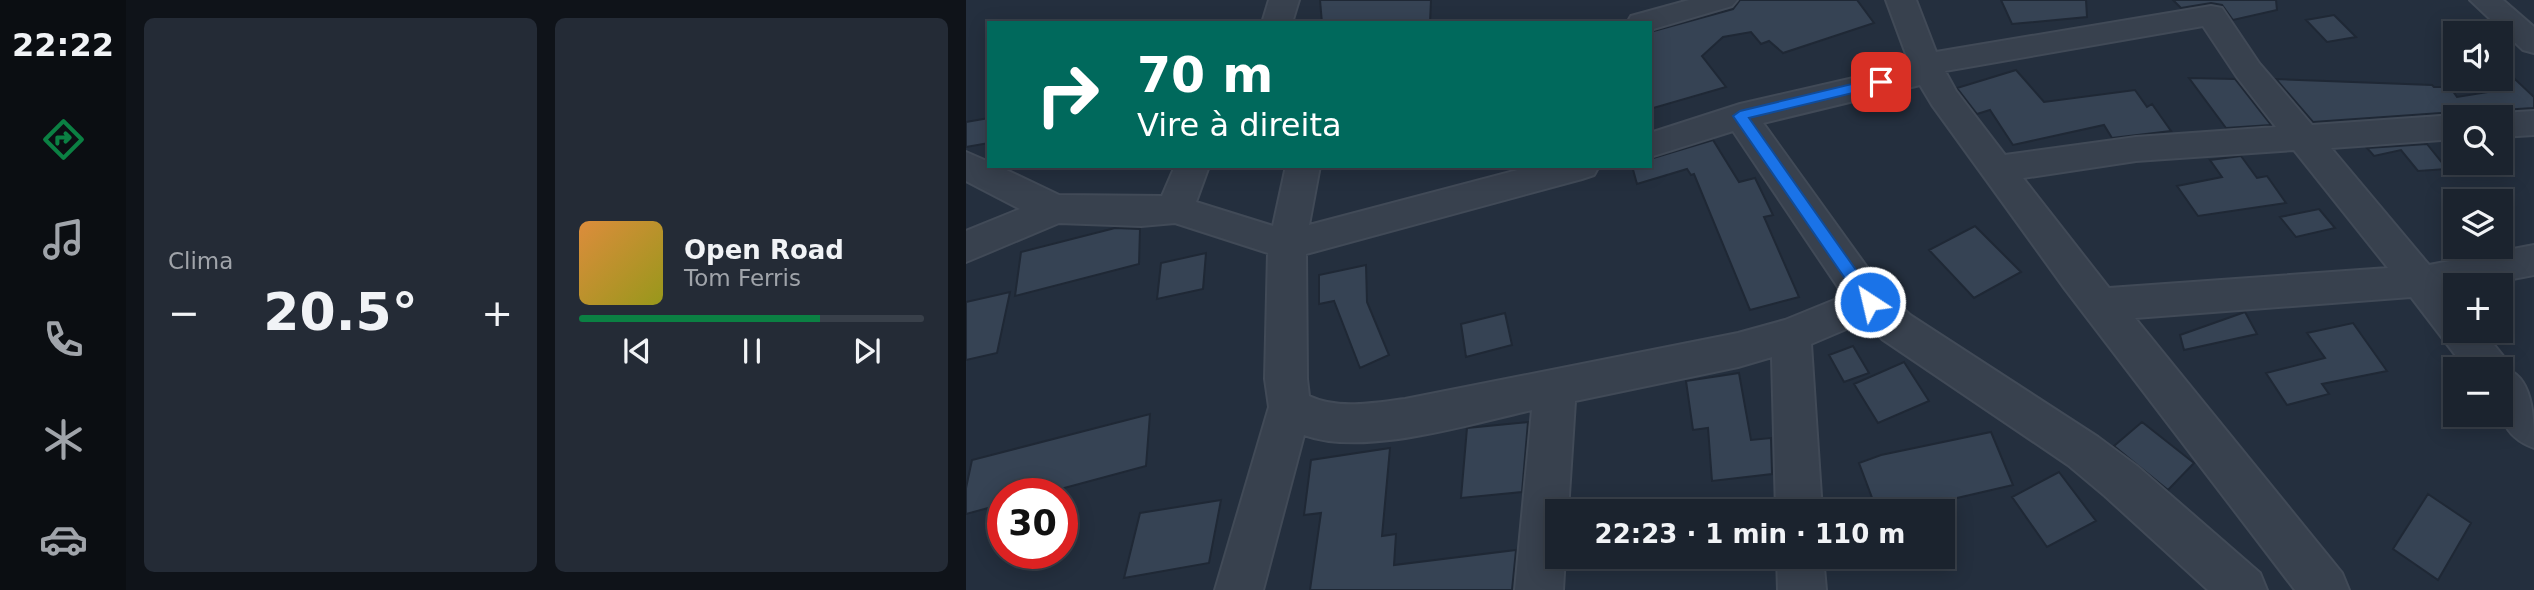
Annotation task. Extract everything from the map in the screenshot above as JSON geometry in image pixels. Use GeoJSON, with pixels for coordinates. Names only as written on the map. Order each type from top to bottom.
{"type":"FeatureCollection","features":[{"type":"Feature","properties":{"kind":"street"},"geometry":{"type":"LineString","coordinates":[[1649,21],[1722,0]]}},
{"type":"Feature","properties":{"kind":"street"},"geometry":{"type":"LineString","coordinates":[[1902,0],[1928,68],[1943,97],[2099,304],[2325,590]]}},
{"type":"Feature","properties":{"kind":"street"},"geometry":{"type":"LineString","coordinates":[[2485,0],[2534,43]]}},
{"type":"Feature","properties":{"kind":"street"},"geometry":{"type":"LineString","coordinates":[[1652,144],[1740,116],[1928,68],[2211,15],[2249,70],[2302,137],[2443,308]]}},
{"type":"Feature","properties":{"kind":"street"},"geometry":{"type":"LineString","coordinates":[[1740,116],[1870,302],[1896,327],[2083,451],[2121,481],[2244,590]]}},
{"type":"Feature","properties":{"kind":"street"},"geometry":{"type":"LineString","coordinates":[[2513,124],[2534,123]]}},
{"type":"Feature","properties":{"kind":"street"},"geometry":{"type":"LineString","coordinates":[[1996,170],[2136,149],[2443,128]]}},
{"type":"Feature","properties":{"kind":"street"},"geometry":{"type":"LineString","coordinates":[[966,165],[1026,197],[1056,209],[1141,212],[1175,209],[1287,245],[1575,168]]}},
{"type":"Feature","properties":{"kind":"street"},"geometry":{"type":"LineString","coordinates":[[1175,209],[1191,168]]}},
{"type":"Feature","properties":{"kind":"street"},"geometry":{"type":"LineString","coordinates":[[1239,590],[1290,407],[1286,379],[1287,245],[1303,168]]}},
{"type":"Feature","properties":{"kind":"street"},"geometry":{"type":"LineString","coordinates":[[966,247],[1056,209]]}},
{"type":"Feature","properties":{"kind":"street"},"geometry":{"type":"LineString","coordinates":[[2099,304],[2423,281],[2534,260]]}},
{"type":"Feature","properties":{"kind":"street"},"geometry":{"type":"LineString","coordinates":[[1290,407],[1319,421],[1357,424],[1405,418],[1738,349],[1791,335],[1870,302]]}},
{"type":"Feature","properties":{"kind":"street"},"geometry":{"type":"LineString","coordinates":[[1791,335],[1798,499]]}},
{"type":"Feature","properties":{"kind":"street"},"geometry":{"type":"LineString","coordinates":[[2469,343],[2480,357]]}},
{"type":"Feature","properties":{"kind":"street"},"geometry":{"type":"LineString","coordinates":[[1539,590],[1555,387]]}},
{"type":"Feature","properties":{"kind":"street"},"geometry":{"type":"LineString","coordinates":[[2513,401],[2534,429]]}},
{"type":"Feature","properties":{"kind":"street"},"geometry":{"type":"LineString","coordinates":[[1801,569],[1802,590]]}},
{"type":"Feature","properties":{"kind":"building"},"geometry":{"type":"Polygon","coordinates":[[[1320,0],[1431,0],[1430,21],[1322,21],[1320,0]]]}},
{"type":"Feature","properties":{"kind":"building"},"geometry":{"type":"Polygon","coordinates":[[[1740,0],[1857,0],[1874,23],[1783,53],[1769,41],[1761,44],[1751,32],[1723,37],[1702,56],[1726,87],[1652,108],[1652,31],[1733,9],[1740,0]]]}},
{"type":"Feature","properties":{"kind":"building"},"geometry":{"type":"Polygon","coordinates":[[[2001,0],[2086,0],[2087,17],[2012,24],[2001,0]]]}},
{"type":"Feature","properties":{"kind":"building"},"geometry":{"type":"Polygon","coordinates":[[[2173,0],[2276,0],[2277,10],[2233,20],[2222,5],[2211,3],[2181,8],[2173,0]]]}},
{"type":"Feature","properties":{"kind":"building"},"geometry":{"type":"Polygon","coordinates":[[[2334,15],[2356,37],[2327,42],[2306,20],[2334,15]]]}},
{"type":"Feature","properties":{"kind":"building"},"geometry":{"type":"Polygon","coordinates":[[[2016,70],[2044,102],[2135,90],[2147,107],[2152,104],[2171,131],[2112,138],[2104,125],[2013,145],[1990,110],[1977,114],[1957,88],[2016,70]]]}},
{"type":"Feature","properties":{"kind":"building"},"geometry":{"type":"Polygon","coordinates":[[[2513,77],[2534,97],[2534,108],[2513,109],[2513,105],[2443,105],[2443,113],[2313,122],[2276,79],[2432,85],[2443,87],[2443,91],[2453,91],[2457,97],[2513,91],[2513,77]]]}},
{"type":"Feature","properties":{"kind":"building"},"geometry":{"type":"Polygon","coordinates":[[[2189,78],[2235,79],[2271,125],[2226,128],[2189,78]]]}},
{"type":"Feature","properties":{"kind":"building"},"geometry":{"type":"Polygon","coordinates":[[[987,118],[987,143],[966,147],[966,122],[987,118]]]}},
{"type":"Feature","properties":{"kind":"building"},"geometry":{"type":"Polygon","coordinates":[[[1713,140],[1739,182],[1755,178],[1773,215],[1764,217],[1799,297],[1750,310],[1694,174],[1691,175],[1687,169],[1637,184],[1633,168],[1652,168],[1652,158],[1713,140]]]}},
{"type":"Feature","properties":{"kind":"building"},"geometry":{"type":"Polygon","coordinates":[[[2427,144],[2443,164],[2443,169],[2418,171],[2401,150],[2374,156],[2367,148],[2427,144]]]}},
{"type":"Feature","properties":{"kind":"building"},"geometry":{"type":"Polygon","coordinates":[[[2241,156],[2257,178],[2267,176],[2286,203],[2198,216],[2177,186],[2222,177],[2210,160],[2241,156]]]}},
{"type":"Feature","properties":{"kind":"building"},"geometry":{"type":"Polygon","coordinates":[[[2319,209],[2335,228],[2296,237],[2280,217],[2319,209]]]}},
{"type":"Feature","properties":{"kind":"building"},"geometry":{"type":"Polygon","coordinates":[[[1975,226],[2021,272],[1974,298],[1929,250],[1975,226]]]}},
{"type":"Feature","properties":{"kind":"building"},"geometry":{"type":"Polygon","coordinates":[[[1115,228],[1140,229],[1139,264],[1015,296],[1021,252],[1115,228]]]}},
{"type":"Feature","properties":{"kind":"building"},"geometry":{"type":"Polygon","coordinates":[[[1206,253],[1203,289],[1157,299],[1161,263],[1206,253]]]}},
{"type":"Feature","properties":{"kind":"building"},"geometry":{"type":"Polygon","coordinates":[[[1366,265],[1367,302],[1389,355],[1360,368],[1334,301],[1319,304],[1319,275],[1366,265]]]}},
{"type":"Feature","properties":{"kind":"building"},"geometry":{"type":"Polygon","coordinates":[[[1010,292],[997,353],[966,360],[966,302],[1010,292]]]}},
{"type":"Feature","properties":{"kind":"building"},"geometry":{"type":"Polygon","coordinates":[[[2245,312],[2257,334],[2184,350],[2180,335],[2245,312]]]}},
{"type":"Feature","properties":{"kind":"building"},"geometry":{"type":"Polygon","coordinates":[[[1505,313],[1512,345],[1466,357],[1461,324],[1505,313]]]}},
{"type":"Feature","properties":{"kind":"building"},"geometry":{"type":"Polygon","coordinates":[[[2353,323],[2387,371],[2322,384],[2329,394],[2287,405],[2266,373],[2325,358],[2307,333],[2353,323]]]}},
{"type":"Feature","properties":{"kind":"building"},"geometry":{"type":"Polygon","coordinates":[[[1853,346],[1869,373],[1844,382],[1829,355],[1853,346]]]}},
{"type":"Feature","properties":{"kind":"building"},"geometry":{"type":"Polygon","coordinates":[[[1904,362],[1929,401],[1878,423],[1854,384],[1904,362]]]}},
{"type":"Feature","properties":{"kind":"building"},"geometry":{"type":"Polygon","coordinates":[[[1739,373],[1751,440],[1771,438],[1772,474],[1712,481],[1708,428],[1693,430],[1686,381],[1739,373]]]}},
{"type":"Feature","properties":{"kind":"building"},"geometry":{"type":"Polygon","coordinates":[[[1150,414],[1146,466],[1078,484],[1078,478],[987,478],[987,508],[966,514],[966,488],[972,460],[1150,414]]]}},
{"type":"Feature","properties":{"kind":"building"},"geometry":{"type":"Polygon","coordinates":[[[1528,422],[1522,492],[1461,498],[1467,428],[1528,422]]]}},
{"type":"Feature","properties":{"kind":"building"},"geometry":{"type":"Polygon","coordinates":[[[2142,422],[2194,463],[2168,490],[2114,446],[2142,422]]]}},
{"type":"Feature","properties":{"kind":"building"},"geometry":{"type":"Polygon","coordinates":[[[1991,432],[2013,485],[1953,499],[1872,499],[1859,463],[1881,455],[1991,432]]]}},
{"type":"Feature","properties":{"kind":"building"},"geometry":{"type":"Polygon","coordinates":[[[1390,448],[1382,536],[1396,534],[1394,565],[1516,550],[1512,590],[1310,590],[1321,513],[1304,515],[1311,460],[1390,448]]]}},
{"type":"Feature","properties":{"kind":"building"},"geometry":{"type":"Polygon","coordinates":[[[2059,472],[2096,521],[2047,547],[2012,497],[2059,472]]]}},
{"type":"Feature","properties":{"kind":"building"},"geometry":{"type":"Polygon","coordinates":[[[2428,494],[2471,523],[2438,580],[2393,549],[2428,494]]]}},
{"type":"Feature","properties":{"kind":"building"},"geometry":{"type":"Polygon","coordinates":[[[1221,500],[1209,563],[1124,578],[1140,513],[1221,500]]]}},
{"type":"Feature","properties":{"kind":"route"},"geometry":{"type":"LineString","coordinates":[[1870,302],[1740,116],[1881,82]]}}]}
